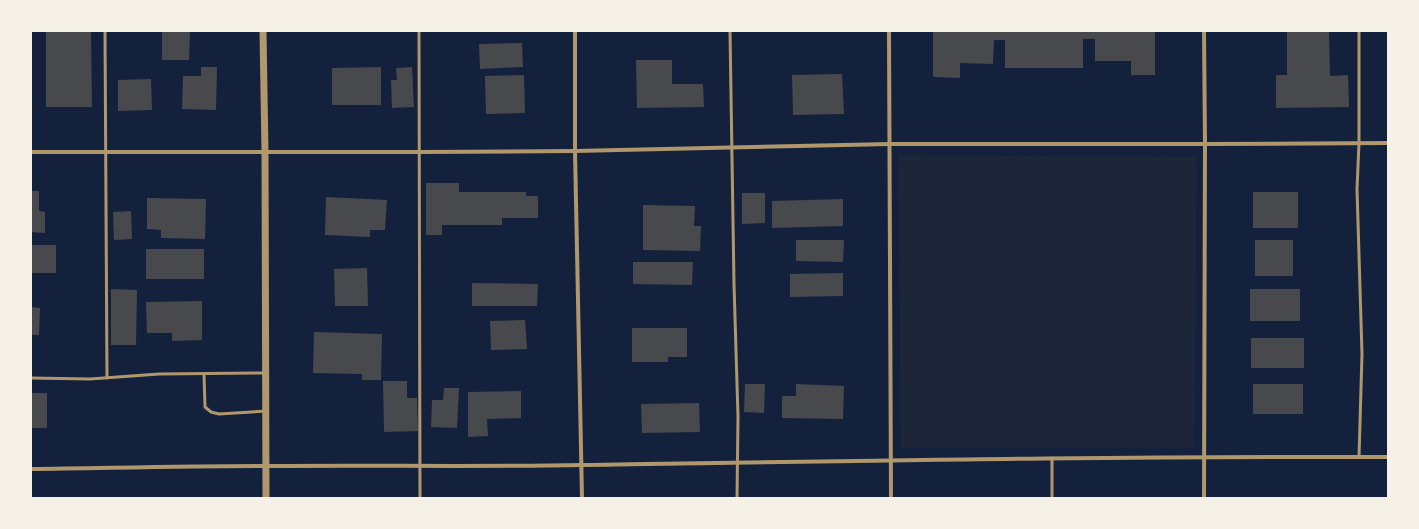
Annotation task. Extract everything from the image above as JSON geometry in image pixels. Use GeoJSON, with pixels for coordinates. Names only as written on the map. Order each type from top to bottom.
{"type":"FeatureCollection","features":[{"type":"Feature","properties":{"kind":"street"},"geometry":{"type":"LineString","coordinates":[[263,31],[265,152],[266,498]]}},
{"type":"Feature","properties":{"kind":"street"},"geometry":{"type":"LineString","coordinates":[[575,31],[575,150],[582,498]]}},
{"type":"Feature","properties":{"kind":"street"},"geometry":{"type":"LineString","coordinates":[[889,31],[892,498]]}},
{"type":"Feature","properties":{"kind":"street"},"geometry":{"type":"LineString","coordinates":[[1204,31],[1204,498]]}},
{"type":"Feature","properties":{"kind":"street"},"geometry":{"type":"LineString","coordinates":[[31,152],[419,152],[890,144],[1388,143]]}},
{"type":"Feature","properties":{"kind":"street"},"geometry":{"type":"LineString","coordinates":[[31,469],[266,466],[420,467],[1052,458],[1388,457]]}},
{"type":"Feature","properties":{"kind":"lane"},"geometry":{"type":"LineString","coordinates":[[105,31],[108,378]]}},
{"type":"Feature","properties":{"kind":"lane"},"geometry":{"type":"LineString","coordinates":[[419,31],[420,498]]}},
{"type":"Feature","properties":{"kind":"lane"},"geometry":{"type":"LineString","coordinates":[[730,31],[731,147],[738,417],[736,462],[737,498]]}},
{"type":"Feature","properties":{"kind":"lane"},"geometry":{"type":"LineString","coordinates":[[1358,457],[1362,354],[1357,189],[1359,143],[1359,31]]}},
{"type":"Feature","properties":{"kind":"lane"},"geometry":{"type":"LineString","coordinates":[[31,378],[90,379],[159,374],[266,373]]}},
{"type":"Feature","properties":{"kind":"lane"},"geometry":{"type":"LineString","coordinates":[[204,374],[205,407],[211,412],[219,414],[266,411]]}},
{"type":"Feature","properties":{"kind":"lane"},"geometry":{"type":"LineString","coordinates":[[1052,458],[1052,498]]}},
{"type":"Feature","properties":{"kind":"shaded area"},"geometry":{"type":"Polygon","coordinates":[[[898,155],[1197,157],[1194,448],[901,448],[898,155]]]}},
{"type":"Feature","properties":{"kind":"building"},"geometry":{"type":"Polygon","coordinates":[[[46,31],[91,31],[92,107],[46,107],[46,31]]]}},
{"type":"Feature","properties":{"kind":"building"},"geometry":{"type":"Polygon","coordinates":[[[162,31],[190,31],[189,60],[162,60],[162,31]]]}},
{"type":"Feature","properties":{"kind":"building"},"geometry":{"type":"Polygon","coordinates":[[[933,31],[1155,31],[1155,75],[1131,75],[1131,61],[1095,61],[1095,39],[1083,39],[1083,68],[1005,68],[1005,40],[994,40],[993,64],[960,63],[960,78],[935,77],[933,76],[933,31]]]}},
{"type":"Feature","properties":{"kind":"building"},"geometry":{"type":"Polygon","coordinates":[[[1287,31],[1329,31],[1330,76],[1348,75],[1349,107],[1276,108],[1276,75],[1287,75],[1287,31]]]}},
{"type":"Feature","properties":{"kind":"building"},"geometry":{"type":"Polygon","coordinates":[[[522,43],[523,67],[480,69],[479,44],[522,43]]]}},
{"type":"Feature","properties":{"kind":"building"},"geometry":{"type":"Polygon","coordinates":[[[636,60],[672,60],[672,84],[703,84],[704,107],[637,108],[636,60]]]}},
{"type":"Feature","properties":{"kind":"building"},"geometry":{"type":"Polygon","coordinates":[[[201,67],[217,67],[216,110],[182,109],[183,76],[201,76],[201,67]]]}},
{"type":"Feature","properties":{"kind":"building"},"geometry":{"type":"Polygon","coordinates":[[[381,67],[381,105],[332,105],[332,68],[381,67]]]}},
{"type":"Feature","properties":{"kind":"building"},"geometry":{"type":"Polygon","coordinates":[[[412,67],[414,107],[392,108],[391,80],[397,80],[396,68],[412,67]]]}},
{"type":"Feature","properties":{"kind":"building"},"geometry":{"type":"Polygon","coordinates":[[[842,74],[844,114],[793,115],[792,75],[842,74]]]}},
{"type":"Feature","properties":{"kind":"building"},"geometry":{"type":"Polygon","coordinates":[[[524,75],[525,113],[486,114],[485,76],[524,75]]]}},
{"type":"Feature","properties":{"kind":"building"},"geometry":{"type":"Polygon","coordinates":[[[151,79],[152,110],[118,111],[118,80],[151,79]]]}},
{"type":"Feature","properties":{"kind":"building"},"geometry":{"type":"Polygon","coordinates":[[[426,183],[459,183],[459,192],[526,192],[526,196],[538,196],[538,218],[502,218],[502,225],[442,225],[442,235],[426,235],[426,183]]]}},
{"type":"Feature","properties":{"kind":"building"},"geometry":{"type":"Polygon","coordinates":[[[31,191],[39,191],[39,211],[45,212],[45,233],[31,232],[31,191]]]}},
{"type":"Feature","properties":{"kind":"building"},"geometry":{"type":"Polygon","coordinates":[[[1253,192],[1298,192],[1298,228],[1253,228],[1253,192]]]}},
{"type":"Feature","properties":{"kind":"building"},"geometry":{"type":"Polygon","coordinates":[[[742,193],[765,193],[765,223],[742,224],[742,193]]]}},
{"type":"Feature","properties":{"kind":"building"},"geometry":{"type":"Polygon","coordinates":[[[326,197],[387,200],[385,230],[370,230],[370,237],[325,235],[326,197]]]}},
{"type":"Feature","properties":{"kind":"building"},"geometry":{"type":"Polygon","coordinates":[[[147,198],[206,199],[205,239],[161,238],[161,230],[147,229],[147,198]]]}},
{"type":"Feature","properties":{"kind":"building"},"geometry":{"type":"Polygon","coordinates":[[[843,199],[843,226],[772,228],[772,201],[843,199]]]}},
{"type":"Feature","properties":{"kind":"building"},"geometry":{"type":"Polygon","coordinates":[[[643,205],[695,206],[694,226],[701,226],[700,251],[643,250],[643,205]]]}},
{"type":"Feature","properties":{"kind":"building"},"geometry":{"type":"Polygon","coordinates":[[[131,211],[132,239],[114,240],[113,212],[131,211]]]}},
{"type":"Feature","properties":{"kind":"building"},"geometry":{"type":"Polygon","coordinates":[[[796,240],[844,240],[843,262],[796,261],[796,240]]]}},
{"type":"Feature","properties":{"kind":"building"},"geometry":{"type":"Polygon","coordinates":[[[1255,240],[1293,240],[1293,276],[1255,276],[1255,240]]]}},
{"type":"Feature","properties":{"kind":"building"},"geometry":{"type":"Polygon","coordinates":[[[31,245],[56,245],[56,273],[31,273],[31,245]]]}},
{"type":"Feature","properties":{"kind":"building"},"geometry":{"type":"Polygon","coordinates":[[[146,249],[204,249],[204,279],[146,279],[146,249]]]}},
{"type":"Feature","properties":{"kind":"building"},"geometry":{"type":"Polygon","coordinates":[[[633,262],[693,262],[692,285],[633,284],[633,262]]]}},
{"type":"Feature","properties":{"kind":"building"},"geometry":{"type":"Polygon","coordinates":[[[367,268],[368,306],[335,306],[334,269],[367,268]]]}},
{"type":"Feature","properties":{"kind":"building"},"geometry":{"type":"Polygon","coordinates":[[[843,273],[843,296],[790,297],[790,274],[843,273]]]}},
{"type":"Feature","properties":{"kind":"building"},"geometry":{"type":"Polygon","coordinates":[[[472,283],[538,284],[537,306],[472,306],[472,283]]]}},
{"type":"Feature","properties":{"kind":"building"},"geometry":{"type":"Polygon","coordinates":[[[111,289],[137,290],[136,345],[111,345],[111,289]]]}},
{"type":"Feature","properties":{"kind":"building"},"geometry":{"type":"Polygon","coordinates":[[[1250,289],[1300,289],[1300,321],[1250,321],[1250,289]]]}},
{"type":"Feature","properties":{"kind":"building"},"geometry":{"type":"Polygon","coordinates":[[[202,301],[202,340],[172,341],[172,333],[147,333],[146,302],[202,301]]]}},
{"type":"Feature","properties":{"kind":"building"},"geometry":{"type":"Polygon","coordinates":[[[31,307],[40,308],[39,335],[31,335],[31,307]]]}},
{"type":"Feature","properties":{"kind":"building"},"geometry":{"type":"Polygon","coordinates":[[[525,320],[527,349],[491,350],[490,321],[525,320]]]}},
{"type":"Feature","properties":{"kind":"building"},"geometry":{"type":"Polygon","coordinates":[[[632,328],[687,328],[687,357],[668,357],[668,362],[632,362],[632,328]]]}},
{"type":"Feature","properties":{"kind":"building"},"geometry":{"type":"Polygon","coordinates":[[[314,332],[382,334],[381,380],[362,380],[362,374],[313,373],[314,332]]]}},
{"type":"Feature","properties":{"kind":"building"},"geometry":{"type":"Polygon","coordinates":[[[1251,338],[1304,338],[1304,368],[1251,368],[1251,338]]]}},
{"type":"Feature","properties":{"kind":"building"},"geometry":{"type":"Polygon","coordinates":[[[383,381],[407,381],[407,398],[417,398],[418,431],[384,432],[383,381]]]}},
{"type":"Feature","properties":{"kind":"building"},"geometry":{"type":"Polygon","coordinates":[[[745,384],[765,384],[764,413],[744,412],[745,384]]]}},
{"type":"Feature","properties":{"kind":"building"},"geometry":{"type":"Polygon","coordinates":[[[796,384],[844,386],[843,419],[782,418],[782,396],[796,396],[796,384]]]}},
{"type":"Feature","properties":{"kind":"building"},"geometry":{"type":"Polygon","coordinates":[[[1253,384],[1303,384],[1303,414],[1253,414],[1253,384]]]}},
{"type":"Feature","properties":{"kind":"building"},"geometry":{"type":"Polygon","coordinates":[[[444,388],[459,388],[457,428],[431,427],[432,400],[443,400],[444,388]]]}},
{"type":"Feature","properties":{"kind":"building"},"geometry":{"type":"Polygon","coordinates":[[[521,391],[521,418],[487,419],[488,436],[468,437],[468,392],[521,391]]]}},
{"type":"Feature","properties":{"kind":"building"},"geometry":{"type":"Polygon","coordinates":[[[31,393],[47,393],[47,428],[31,428],[31,393]]]}},
{"type":"Feature","properties":{"kind":"building"},"geometry":{"type":"Polygon","coordinates":[[[699,403],[700,432],[642,433],[641,404],[699,403]]]}}]}
